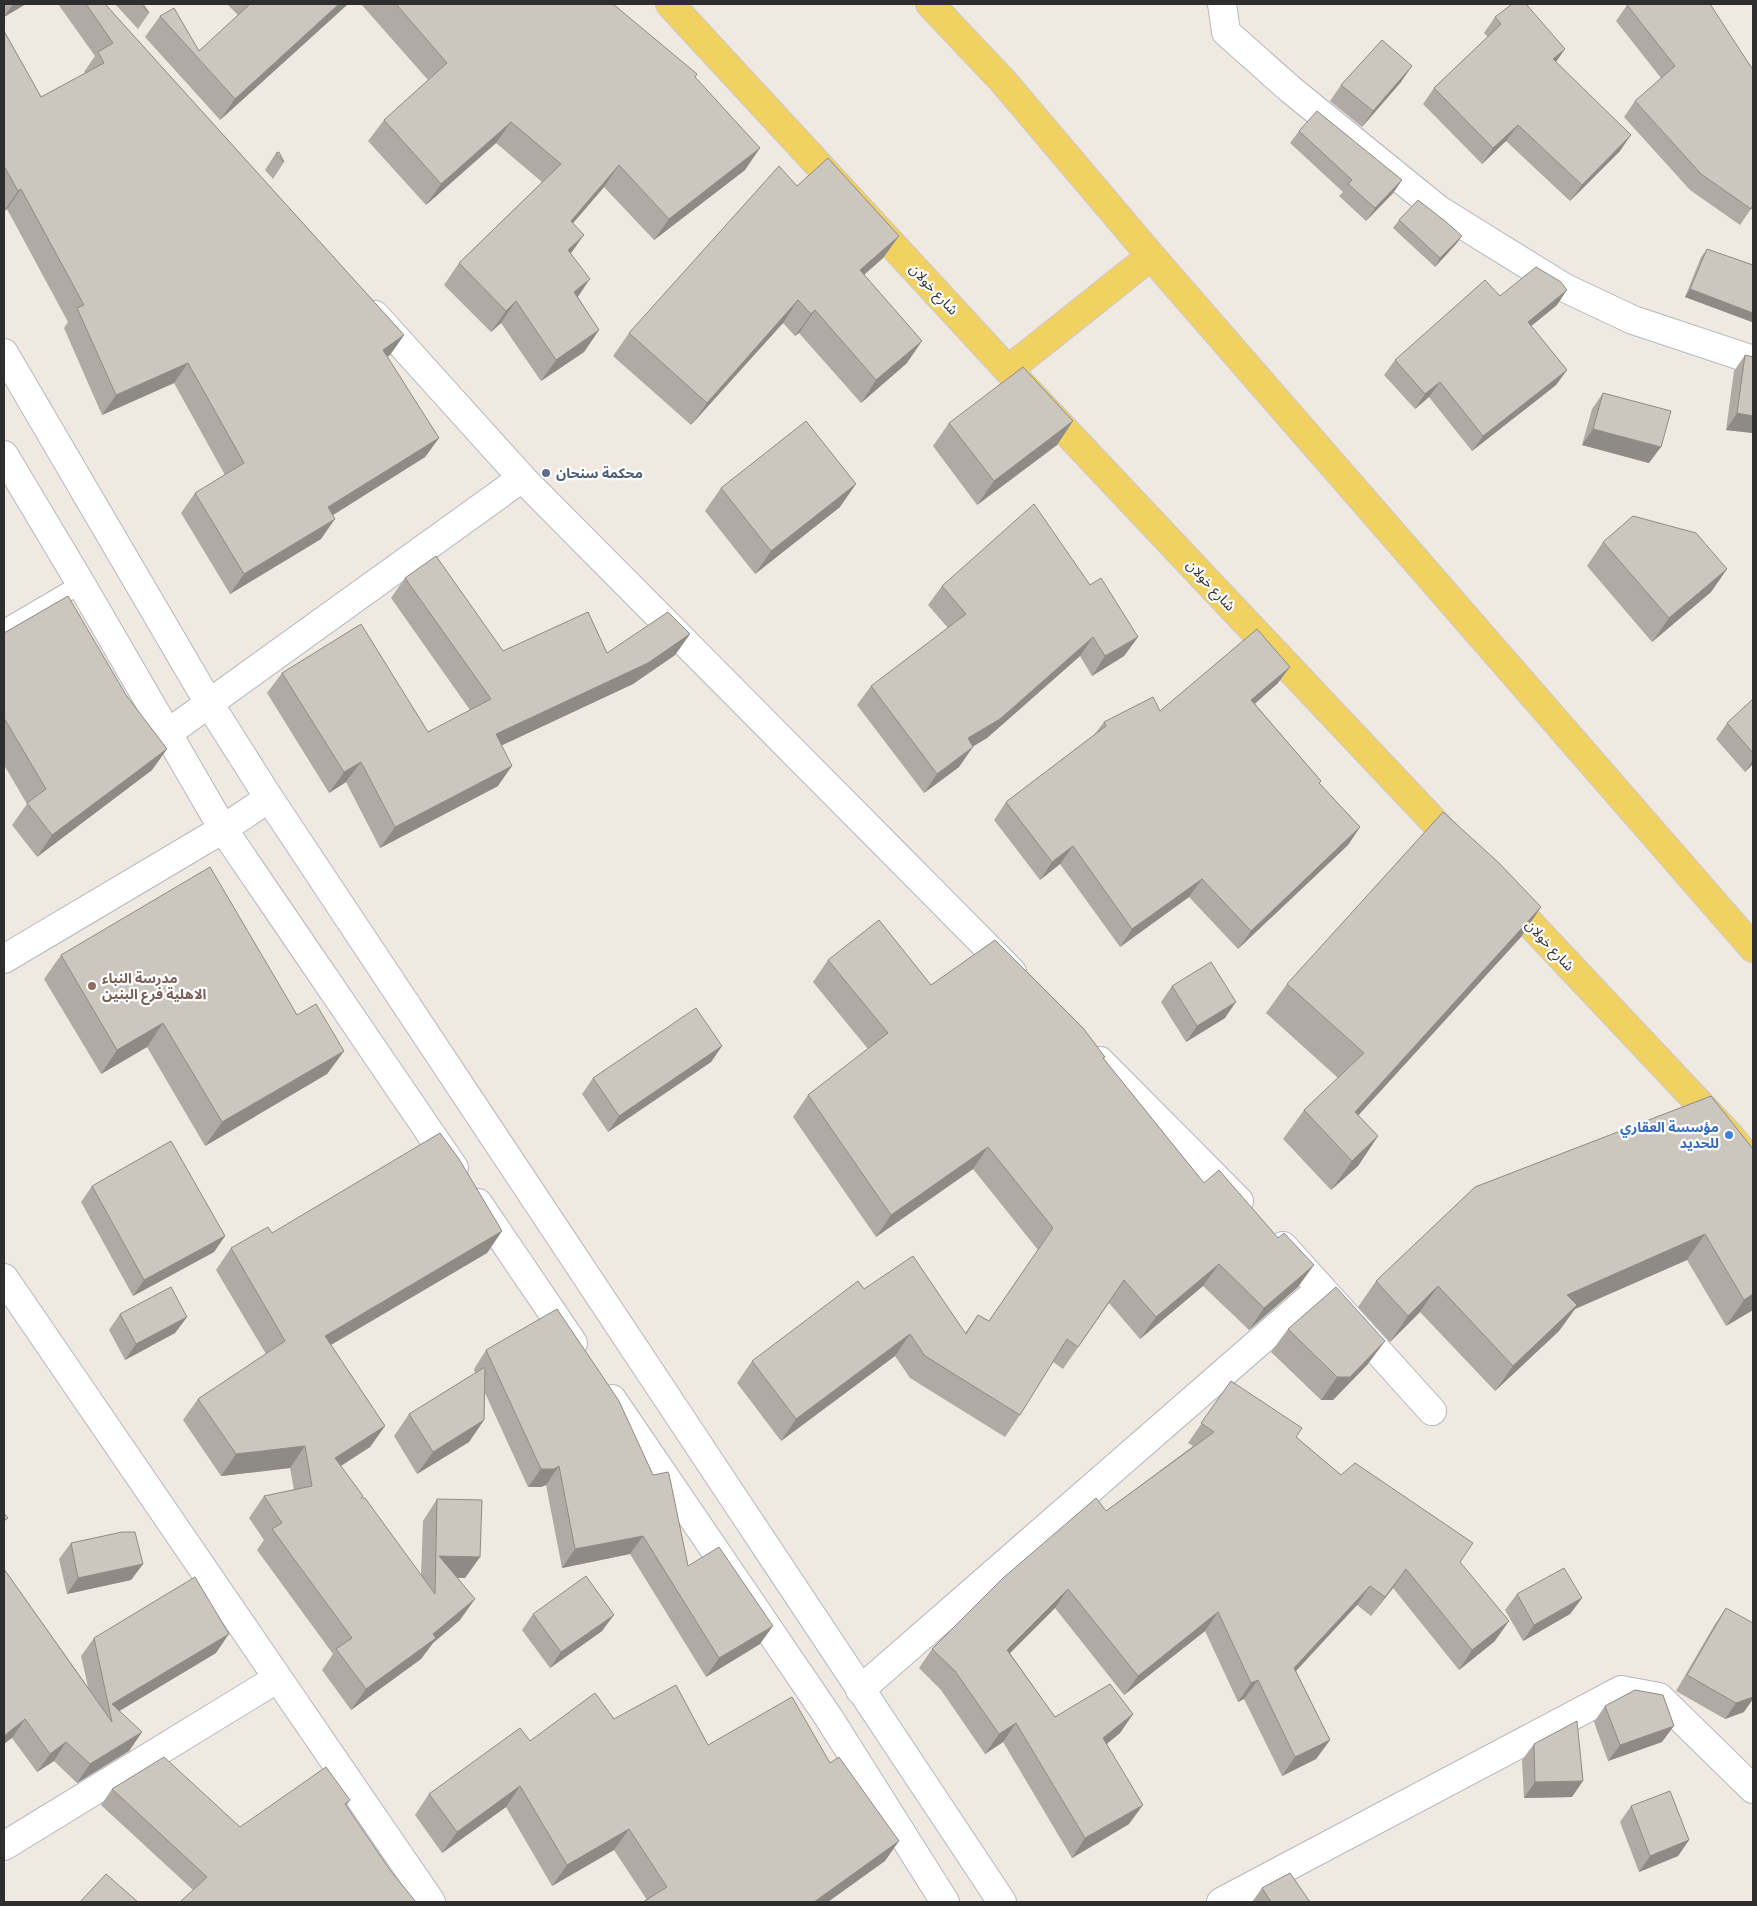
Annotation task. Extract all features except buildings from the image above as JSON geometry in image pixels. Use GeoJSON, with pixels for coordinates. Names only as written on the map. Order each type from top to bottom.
{"type":"FeatureCollection","features":[{"type":"Feature","properties":{"kind":"main road","name":"شارع خولان"},"geometry":{"type":"LineString","coordinates":[[670,4],[1008,370],[1729,1134],[1753,1164]]}},
{"type":"Feature","properties":{"kind":"main road"},"geometry":{"type":"LineString","coordinates":[[930,4],[1002,80],[1151,256],[1753,948]]}},
{"type":"Feature","properties":{"kind":"main road"},"geometry":{"type":"LineString","coordinates":[[1008,370],[1151,256]]}},
{"type":"Feature","properties":{"kind":"street"},"geometry":{"type":"LineString","coordinates":[[1222,4],[1226,32],[1290,89],[1438,210],[1565,288],[1633,320],[1753,360]]}},
{"type":"Feature","properties":{"kind":"street"},"geometry":{"type":"LineString","coordinates":[[362,300],[522,478],[1028,988]]}},
{"type":"Feature","properties":{"kind":"street"},"geometry":{"type":"LineString","coordinates":[[4,353],[210,705],[268,798],[1002,1902]]}},
{"type":"Feature","properties":{"kind":"street"},"geometry":{"type":"LineString","coordinates":[[4,455],[82,584],[222,829],[829,1718],[945,1902]]}},
{"type":"Feature","properties":{"kind":"street"},"geometry":{"type":"LineString","coordinates":[[168,734],[522,478]]}},
{"type":"Feature","properties":{"kind":"street"},"geometry":{"type":"LineString","coordinates":[[4,959],[222,829],[268,798]]}},
{"type":"Feature","properties":{"kind":"street"},"geometry":{"type":"LineString","coordinates":[[1084,1044],[1263,1225],[1432,1411]]}},
{"type":"Feature","properties":{"kind":"street"},"geometry":{"type":"LineString","coordinates":[[4,1278],[432,1902]]}},
{"type":"Feature","properties":{"kind":"street"},"geometry":{"type":"LineString","coordinates":[[860,1690],[1321,1288]]}},
{"type":"Feature","properties":{"kind":"street"},"geometry":{"type":"LineString","coordinates":[[4,1846],[278,1678]]}},
{"type":"Feature","properties":{"kind":"street"},"geometry":{"type":"LineString","coordinates":[[1220,1902],[1621,1690],[1659,1697],[1753,1789]]}},
{"type":"Feature","properties":{"kind":"lane"},"geometry":{"type":"LineString","coordinates":[[4,629],[82,584]]}},
{"type":"Feature","properties":{"kind":"place","name":"محكمة سنحان"},"geometry":{"type":"Point","coordinates":[546,473]}},
{"type":"Feature","properties":{"kind":"place","name":"مدرسة النباء الاهلية فرع البنين"},"geometry":{"type":"Point","coordinates":[92,986]}},
{"type":"Feature","properties":{"kind":"place","name":"مؤسسة العقاري للحديد"},"geometry":{"type":"Point","coordinates":[1729,1135]}}]}
